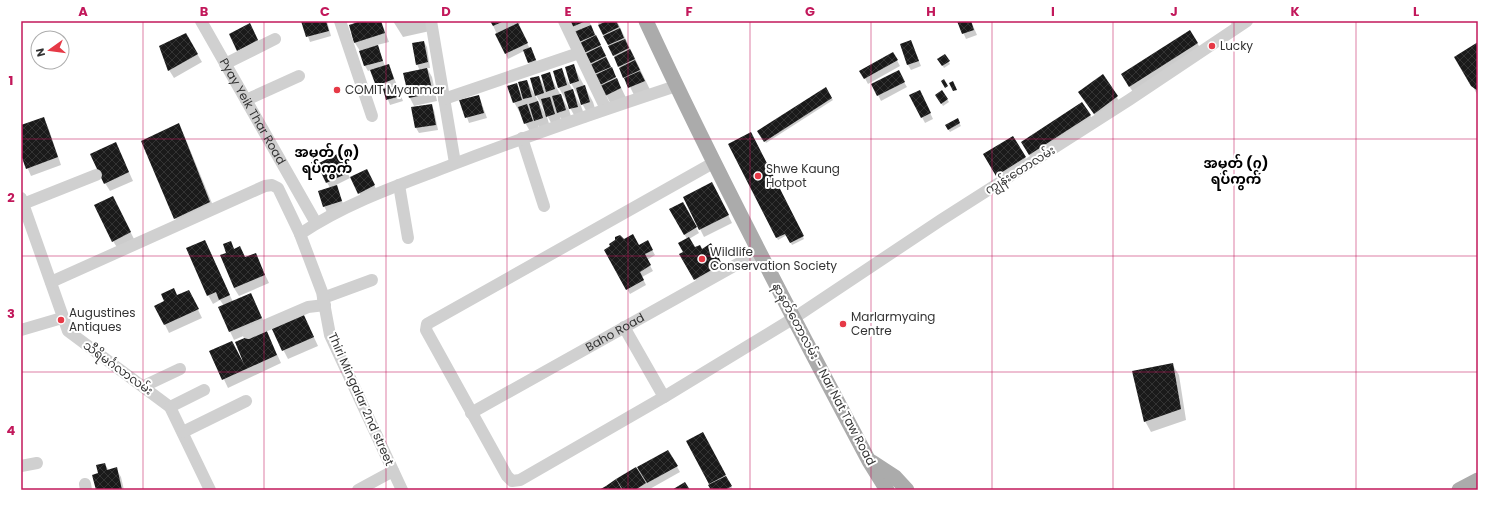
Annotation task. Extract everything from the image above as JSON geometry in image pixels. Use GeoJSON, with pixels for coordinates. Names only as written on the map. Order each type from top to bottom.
{"type":"FeatureCollection","features":[{"type":"Feature","properties":{"kind":"main road","name":"နာနတ်တောလမ်း - Nar Nat Taw Road"},"geometry":{"type":"LineString","coordinates":[[646,21],[713,163],[869,461],[887,490]]}},
{"type":"Feature","properties":{"kind":"main road"},"geometry":{"type":"LineString","coordinates":[[869,461],[876,490]]}},
{"type":"Feature","properties":{"kind":"main road"},"geometry":{"type":"LineString","coordinates":[[869,461],[895,477],[907,490]]}},
{"type":"Feature","properties":{"kind":"main road"},"geometry":{"type":"LineString","coordinates":[[1459,490],[1478,480]]}},
{"type":"Feature","properties":{"kind":"street","name":"Pyay Yeik Thar Road"},"geometry":{"type":"LineString","coordinates":[[201,21],[316,223]]}},
{"type":"Feature","properties":{"kind":"street"},"geometry":{"type":"LineString","coordinates":[[340,21],[372,116]]}},
{"type":"Feature","properties":{"kind":"street"},"geometry":{"type":"LineString","coordinates":[[431,21],[455,164]]}},
{"type":"Feature","properties":{"kind":"street"},"geometry":{"type":"LineString","coordinates":[[564,21],[606,109]]}},
{"type":"Feature","properties":{"kind":"street","name":"ကျွန်းတောလမ်း"},"geometry":{"type":"LineString","coordinates":[[471,413],[507,476],[512,481],[520,480],[664,397],[794,318],[941,220],[1129,100],[1247,21]]}},
{"type":"Feature","properties":{"kind":"street"},"geometry":{"type":"LineString","coordinates":[[225,64],[275,39]]}},
{"type":"Feature","properties":{"kind":"street"},"geometry":{"type":"LineString","coordinates":[[444,99],[579,53]]}},
{"type":"Feature","properties":{"kind":"street"},"geometry":{"type":"LineString","coordinates":[[246,100],[299,76]]}},
{"type":"Feature","properties":{"kind":"street"},"geometry":{"type":"LineString","coordinates":[[300,234],[316,223],[399,185],[522,138],[676,86]]}},
{"type":"Feature","properties":{"kind":"street"},"geometry":{"type":"LineString","coordinates":[[522,138],[544,206]]}},
{"type":"Feature","properties":{"kind":"street"},"geometry":{"type":"LineString","coordinates":[[471,413],[426,330],[427,324],[433,319],[713,163]]}},
{"type":"Feature","properties":{"kind":"street"},"geometry":{"type":"LineString","coordinates":[[22,201],[96,175]]}},
{"type":"Feature","properties":{"kind":"street","name":"Thiri Mingalar 2nd street"},"geometry":{"type":"LineString","coordinates":[[51,282],[265,186],[272,185],[278,188],[300,234],[324,301],[330,335],[402,490]]}},
{"type":"Feature","properties":{"kind":"street"},"geometry":{"type":"LineString","coordinates":[[399,185],[408,238]]}},
{"type":"Feature","properties":{"kind":"street","name":"သီရိမင်္ဂလာလမ်း"},"geometry":{"type":"LineString","coordinates":[[22,201],[51,282],[62,318],[70,333],[144,386],[170,407],[210,490]]}},
{"type":"Feature","properties":{"kind":"street","name":"Baho Road"},"geometry":{"type":"LineString","coordinates":[[471,413],[759,252]]}},
{"type":"Feature","properties":{"kind":"street"},"geometry":{"type":"LineString","coordinates":[[248,333],[308,306],[324,301],[372,280]]}},
{"type":"Feature","properties":{"kind":"street"},"geometry":{"type":"LineString","coordinates":[[21,330],[62,318]]}},
{"type":"Feature","properties":{"kind":"street"},"geometry":{"type":"LineString","coordinates":[[624,327],[664,397]]}},
{"type":"Feature","properties":{"kind":"street"},"geometry":{"type":"LineString","coordinates":[[144,386],[180,369]]}},
{"type":"Feature","properties":{"kind":"street"},"geometry":{"type":"LineString","coordinates":[[170,407],[204,390]]}},
{"type":"Feature","properties":{"kind":"street"},"geometry":{"type":"LineString","coordinates":[[182,432],[246,401]]}},
{"type":"Feature","properties":{"kind":"street"},"geometry":{"type":"LineString","coordinates":[[21,466],[37,463]]}},
{"type":"Feature","properties":{"kind":"street"},"geometry":{"type":"LineString","coordinates":[[358,490],[393,471]]}},
{"type":"Feature","properties":{"kind":"building"},"geometry":{"type":"Polygon","coordinates":[[[301,21],[326,21],[329,31],[306,37],[301,21]]]}},
{"type":"Feature","properties":{"kind":"building"},"geometry":{"type":"Polygon","coordinates":[[[361,21],[381,21],[385,33],[354,43],[349,25],[361,21]]]}},
{"type":"Feature","properties":{"kind":"building"},"geometry":{"type":"Polygon","coordinates":[[[490,21],[504,21],[493,26],[490,21]]]}},
{"type":"Feature","properties":{"kind":"building"},"geometry":{"type":"Polygon","coordinates":[[[569,21],[586,21],[572,27],[569,21]]]}},
{"type":"Feature","properties":{"kind":"building"},"geometry":{"type":"Polygon","coordinates":[[[607,21],[616,21],[619,27],[603,35],[598,25],[607,21]]]}},
{"type":"Feature","properties":{"kind":"building"},"geometry":{"type":"Polygon","coordinates":[[[957,21],[971,21],[974,30],[962,34],[957,21]]]}},
{"type":"Feature","properties":{"kind":"building"},"geometry":{"type":"Polygon","coordinates":[[[250,23],[258,40],[237,51],[229,34],[250,23]]]}},
{"type":"Feature","properties":{"kind":"building"},"geometry":{"type":"Polygon","coordinates":[[[518,23],[528,43],[505,54],[495,34],[518,23]]]}},
{"type":"Feature","properties":{"kind":"building"},"geometry":{"type":"Polygon","coordinates":[[[591,25],[595,35],[579,42],[574,32],[591,25]]]}},
{"type":"Feature","properties":{"kind":"building"},"geometry":{"type":"Polygon","coordinates":[[[620,28],[624,38],[608,45],[603,36],[620,28]]]}},
{"type":"Feature","properties":{"kind":"building"},"geometry":{"type":"Polygon","coordinates":[[[1190,30],[1198,43],[1129,87],[1121,74],[1190,30]]]}},
{"type":"Feature","properties":{"kind":"building"},"geometry":{"type":"Polygon","coordinates":[[[186,33],[198,54],[168,71],[159,46],[186,33]]]}},
{"type":"Feature","properties":{"kind":"building"},"geometry":{"type":"Polygon","coordinates":[[[596,35],[601,45],[584,53],[580,43],[596,35]]]}},
{"type":"Feature","properties":{"kind":"building"},"geometry":{"type":"Polygon","coordinates":[[[625,39],[629,48],[613,56],[608,46],[625,39]]]}},
{"type":"Feature","properties":{"kind":"building"},"geometry":{"type":"Polygon","coordinates":[[[911,40],[919,61],[907,65],[900,44],[911,40]]]}},
{"type":"Feature","properties":{"kind":"building"},"geometry":{"type":"Polygon","coordinates":[[[424,41],[428,62],[416,65],[412,43],[424,41]]]}},
{"type":"Feature","properties":{"kind":"building"},"geometry":{"type":"Polygon","coordinates":[[[1478,42],[1478,91],[1471,86],[1454,57],[1478,42]]]}},
{"type":"Feature","properties":{"kind":"building"},"geometry":{"type":"Polygon","coordinates":[[[378,45],[383,61],[364,66],[359,51],[378,45]]]}},
{"type":"Feature","properties":{"kind":"building"},"geometry":{"type":"Polygon","coordinates":[[[601,46],[606,56],[589,64],[585,54],[601,46]]]}},
{"type":"Feature","properties":{"kind":"building"},"geometry":{"type":"Polygon","coordinates":[[[531,47],[536,60],[528,63],[523,50],[531,47]]]}},
{"type":"Feature","properties":{"kind":"building"},"geometry":{"type":"Polygon","coordinates":[[[630,49],[635,59],[618,67],[614,57],[630,49]]]}},
{"type":"Feature","properties":{"kind":"building"},"geometry":{"type":"Polygon","coordinates":[[[893,52],[898,60],[864,79],[859,71],[893,52]]]}},
{"type":"Feature","properties":{"kind":"building"},"geometry":{"type":"Polygon","coordinates":[[[945,54],[950,61],[942,66],[937,59],[945,54]]]}},
{"type":"Feature","properties":{"kind":"building"},"geometry":{"type":"Polygon","coordinates":[[[606,57],[611,67],[594,74],[590,65],[606,57]]]}},
{"type":"Feature","properties":{"kind":"building"},"geometry":{"type":"Polygon","coordinates":[[[635,60],[640,70],[623,78],[619,68],[635,60]]]}},
{"type":"Feature","properties":{"kind":"building"},"geometry":{"type":"Polygon","coordinates":[[[389,64],[394,79],[376,86],[370,70],[389,64]]]}},
{"type":"Feature","properties":{"kind":"building"},"geometry":{"type":"Polygon","coordinates":[[[574,64],[579,81],[570,84],[565,67],[574,64]]]}},
{"type":"Feature","properties":{"kind":"building"},"geometry":{"type":"Polygon","coordinates":[[[612,67],[616,77],[600,85],[595,75],[612,67]]]}},
{"type":"Feature","properties":{"kind":"building"},"geometry":{"type":"Polygon","coordinates":[[[427,68],[433,93],[409,98],[403,73],[427,68]]]}},
{"type":"Feature","properties":{"kind":"building"},"geometry":{"type":"Polygon","coordinates":[[[562,68],[567,85],[558,88],[553,71],[562,68]]]}},
{"type":"Feature","properties":{"kind":"building"},"geometry":{"type":"Polygon","coordinates":[[[899,70],[905,82],[877,96],[871,84],[899,70]]]}},
{"type":"Feature","properties":{"kind":"building"},"geometry":{"type":"Polygon","coordinates":[[[640,71],[645,81],[628,88],[624,78],[640,71]]]}},
{"type":"Feature","properties":{"kind":"building"},"geometry":{"type":"Polygon","coordinates":[[[550,72],[555,89],[546,92],[541,75],[550,72]]]}},
{"type":"Feature","properties":{"kind":"building"},"geometry":{"type":"Polygon","coordinates":[[[1103,74],[1118,96],[1094,114],[1078,92],[1103,74]]]}},
{"type":"Feature","properties":{"kind":"building"},"geometry":{"type":"Polygon","coordinates":[[[539,76],[544,93],[535,96],[530,78],[539,76]]]}},
{"type":"Feature","properties":{"kind":"building"},"geometry":{"type":"Polygon","coordinates":[[[617,78],[621,88],[605,96],[600,86],[617,78]]]}},
{"type":"Feature","properties":{"kind":"building"},"geometry":{"type":"Polygon","coordinates":[[[944,79],[948,86],[945,88],[941,81],[944,79]]]}},
{"type":"Feature","properties":{"kind":"building"},"geometry":{"type":"Polygon","coordinates":[[[527,80],[532,97],[523,99],[518,82],[527,80]]]}},
{"type":"Feature","properties":{"kind":"building"},"geometry":{"type":"Polygon","coordinates":[[[953,81],[957,90],[953,91],[949,83],[953,81]]]}},
{"type":"Feature","properties":{"kind":"building"},"geometry":{"type":"Polygon","coordinates":[[[517,83],[522,100],[513,103],[507,86],[517,83]]]}},
{"type":"Feature","properties":{"kind":"building"},"geometry":{"type":"Polygon","coordinates":[[[398,85],[401,96],[386,100],[383,89],[398,85]]]}},
{"type":"Feature","properties":{"kind":"building"},"geometry":{"type":"Polygon","coordinates":[[[585,85],[590,102],[581,105],[576,88],[585,85]]]}},
{"type":"Feature","properties":{"kind":"building"},"geometry":{"type":"Polygon","coordinates":[[[826,87],[832,98],[764,142],[757,131],[826,87]]]}},
{"type":"Feature","properties":{"kind":"building"},"geometry":{"type":"Polygon","coordinates":[[[573,89],[578,107],[569,109],[564,92],[573,89]]]}},
{"type":"Feature","properties":{"kind":"building"},"geometry":{"type":"Polygon","coordinates":[[[920,90],[931,113],[921,118],[909,95],[920,90]]]}},
{"type":"Feature","properties":{"kind":"building"},"geometry":{"type":"Polygon","coordinates":[[[942,90],[948,99],[941,104],[935,95],[942,90]]]}},
{"type":"Feature","properties":{"kind":"building"},"geometry":{"type":"Polygon","coordinates":[[[561,94],[566,110],[557,113],[552,96],[561,94]]]}},
{"type":"Feature","properties":{"kind":"building"},"geometry":{"type":"Polygon","coordinates":[[[479,95],[484,113],[465,118],[459,100],[479,95]]]}},
{"type":"Feature","properties":{"kind":"building"},"geometry":{"type":"Polygon","coordinates":[[[550,97],[555,114],[546,117],[541,99],[550,97]]]}},
{"type":"Feature","properties":{"kind":"building"},"geometry":{"type":"Polygon","coordinates":[[[538,101],[543,118],[534,121],[529,104],[538,101]]]}},
{"type":"Feature","properties":{"kind":"building"},"geometry":{"type":"Polygon","coordinates":[[[1082,102],[1091,115],[1029,155],[1021,142],[1082,102]]]}},
{"type":"Feature","properties":{"kind":"building"},"geometry":{"type":"Polygon","coordinates":[[[432,104],[436,125],[415,128],[411,107],[432,104]]]}},
{"type":"Feature","properties":{"kind":"building"},"geometry":{"type":"Polygon","coordinates":[[[527,104],[533,121],[524,124],[518,107],[527,104]]]}},
{"type":"Feature","properties":{"kind":"building"},"geometry":{"type":"Polygon","coordinates":[[[44,117],[58,157],[26,169],[21,155],[21,125],[44,117]]]}},
{"type":"Feature","properties":{"kind":"building"},"geometry":{"type":"Polygon","coordinates":[[[958,118],[960,123],[948,130],[945,125],[958,118]]]}},
{"type":"Feature","properties":{"kind":"building"},"geometry":{"type":"Polygon","coordinates":[[[179,123],[210,202],[174,219],[141,141],[179,123]]]}},
{"type":"Feature","properties":{"kind":"building"},"geometry":{"type":"Polygon","coordinates":[[[751,132],[804,236],[790,243],[785,234],[776,238],[728,144],[751,132]]]}},
{"type":"Feature","properties":{"kind":"building"},"geometry":{"type":"Polygon","coordinates":[[[1013,136],[1026,157],[996,176],[983,154],[1013,136]]]}},
{"type":"Feature","properties":{"kind":"building"},"geometry":{"type":"Polygon","coordinates":[[[116,142],[129,172],[104,184],[90,154],[116,142]]]}},
{"type":"Feature","properties":{"kind":"building"},"geometry":{"type":"Polygon","coordinates":[[[339,153],[348,173],[326,183],[317,164],[339,153]]]}},
{"type":"Feature","properties":{"kind":"building"},"geometry":{"type":"Polygon","coordinates":[[[367,169],[375,185],[358,194],[350,177],[367,169]]]}},
{"type":"Feature","properties":{"kind":"building"},"geometry":{"type":"Polygon","coordinates":[[[712,182],[729,215],[699,230],[683,197],[712,182]]]}},
{"type":"Feature","properties":{"kind":"building"},"geometry":{"type":"Polygon","coordinates":[[[337,185],[342,201],[323,207],[318,191],[337,185]]]}},
{"type":"Feature","properties":{"kind":"building"},"geometry":{"type":"Polygon","coordinates":[[[113,196],[131,232],[112,242],[94,205],[113,196]]]}},
{"type":"Feature","properties":{"kind":"building"},"geometry":{"type":"Polygon","coordinates":[[[683,202],[697,227],[684,235],[669,209],[683,202]]]}},
{"type":"Feature","properties":{"kind":"building"},"geometry":{"type":"Polygon","coordinates":[[[633,234],[639,245],[648,240],[653,250],[645,254],[651,265],[640,272],[644,280],[626,290],[604,250],[610,246],[609,244],[615,240],[615,237],[620,235],[624,239],[633,234]]]}},
{"type":"Feature","properties":{"kind":"building"},"geometry":{"type":"Polygon","coordinates":[[[689,237],[695,247],[700,245],[702,249],[711,243],[722,264],[694,280],[679,254],[683,252],[678,243],[689,237]]]}},
{"type":"Feature","properties":{"kind":"building"},"geometry":{"type":"Polygon","coordinates":[[[205,240],[230,295],[219,300],[216,292],[207,296],[186,248],[205,240]]]}},
{"type":"Feature","properties":{"kind":"building"},"geometry":{"type":"Polygon","coordinates":[[[231,241],[234,249],[240,246],[245,257],[256,253],[265,275],[234,288],[220,255],[226,253],[223,244],[231,241]]]}},
{"type":"Feature","properties":{"kind":"building"},"geometry":{"type":"Polygon","coordinates":[[[174,288],[177,295],[189,290],[199,309],[164,325],[154,306],[164,301],[161,294],[174,288]]]}},
{"type":"Feature","properties":{"kind":"building"},"geometry":{"type":"Polygon","coordinates":[[[251,293],[262,318],[229,332],[218,307],[251,293]]]}},
{"type":"Feature","properties":{"kind":"building"},"geometry":{"type":"Polygon","coordinates":[[[303,313],[314,337],[282,351],[271,327],[303,313]]]}},
{"type":"Feature","properties":{"kind":"building"},"geometry":{"type":"Polygon","coordinates":[[[266,329],[277,355],[222,380],[209,351],[232,341],[244,364],[235,342],[266,329]]]}},
{"type":"Feature","properties":{"kind":"building"},"geometry":{"type":"Polygon","coordinates":[[[1173,363],[1181,409],[1144,422],[1132,371],[1173,363]]]}},
{"type":"Feature","properties":{"kind":"building"},"geometry":{"type":"Polygon","coordinates":[[[703,432],[726,475],[709,484],[686,441],[703,432]]]}},
{"type":"Feature","properties":{"kind":"building"},"geometry":{"type":"Polygon","coordinates":[[[668,450],[678,466],[647,483],[637,467],[668,450]]]}},
{"type":"Feature","properties":{"kind":"building"},"geometry":{"type":"Polygon","coordinates":[[[105,463],[107,470],[117,467],[122,490],[96,490],[92,475],[98,473],[96,465],[105,463]]]}},
{"type":"Feature","properties":{"kind":"building"},"geometry":{"type":"Polygon","coordinates":[[[636,467],[646,483],[635,490],[623,490],[616,479],[636,467]]]}},
{"type":"Feature","properties":{"kind":"building"},"geometry":{"type":"Polygon","coordinates":[[[726,476],[732,486],[725,490],[711,490],[708,485],[726,476]]]}},
{"type":"Feature","properties":{"kind":"building"},"geometry":{"type":"Polygon","coordinates":[[[616,479],[622,490],[599,490],[606,486],[616,479]]]}},
{"type":"Feature","properties":{"kind":"building"},"geometry":{"type":"Polygon","coordinates":[[[685,482],[690,490],[672,490],[675,488],[685,482]]]}},
{"type":"Feature","properties":{"kind":"place","name":"Lucky"},"geometry":{"type":"Point","coordinates":[1212,46]}},
{"type":"Feature","properties":{"kind":"place","name":"COMIT Myanmar"},"geometry":{"type":"Point","coordinates":[337,90]}},
{"type":"Feature","properties":{"kind":"place","name":"Shwe Kaung Hotpot"},"geometry":{"type":"Point","coordinates":[758,176]}},
{"type":"Feature","properties":{"kind":"place","name":"Wildlife Conservation Society"},"geometry":{"type":"Point","coordinates":[702,259]}},
{"type":"Feature","properties":{"kind":"place","name":"Augustines Antiques"},"geometry":{"type":"Point","coordinates":[61,320]}},
{"type":"Feature","properties":{"kind":"place","name":"Marlarmyaing Centre"},"geometry":{"type":"Point","coordinates":[843,324]}},
{"type":"Feature","properties":{"kind":"district","name":"အမှတ် (၈) ရပ်ကွက်"},"geometry":{"type":"Point","coordinates":[327,160]}},
{"type":"Feature","properties":{"kind":"district","name":"အမှတ် (၇) ရပ်ကွက်"},"geometry":{"type":"Point","coordinates":[1236,172]}}]}
